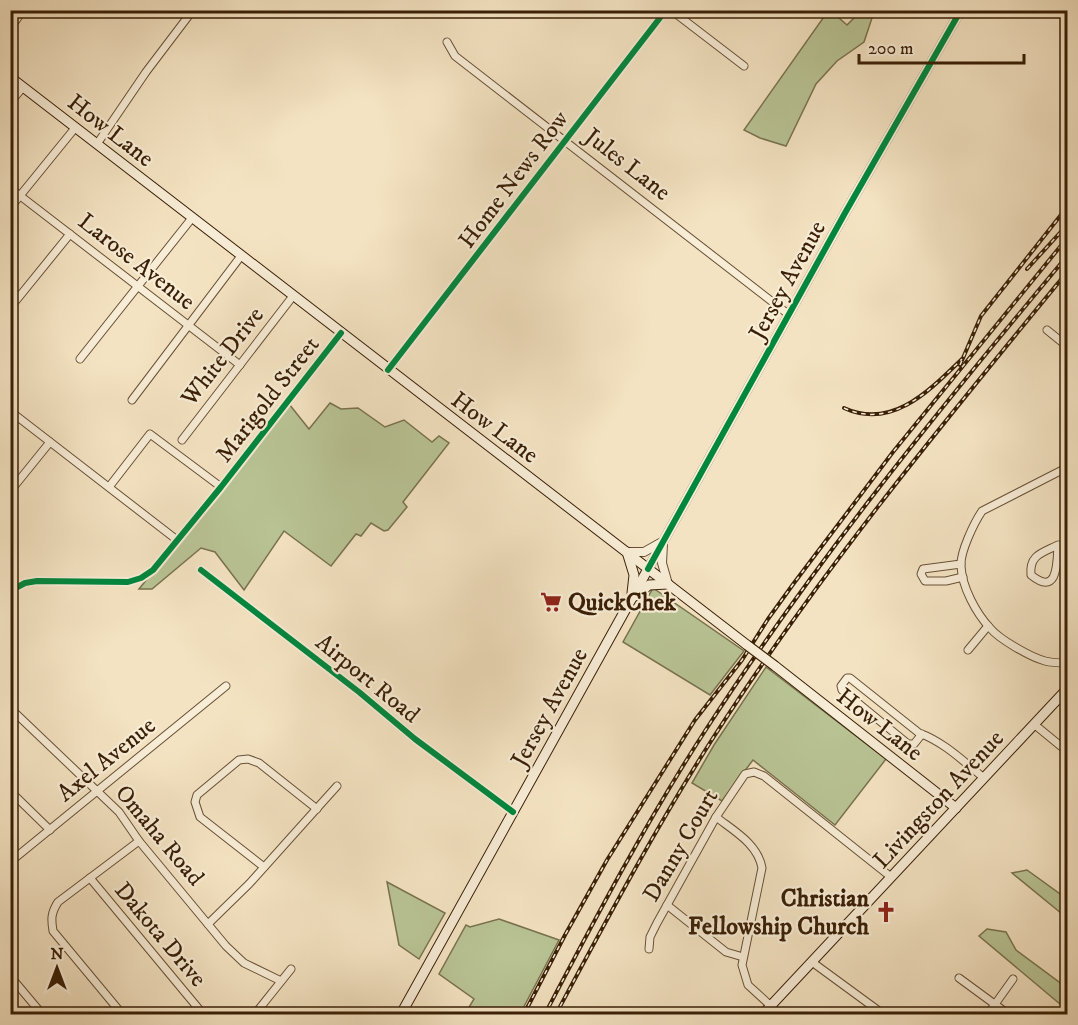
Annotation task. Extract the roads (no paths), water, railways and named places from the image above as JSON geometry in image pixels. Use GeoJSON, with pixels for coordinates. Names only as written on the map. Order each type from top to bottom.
{"type":"FeatureCollection","features":[{"type":"Feature","properties":{"kind":"main road","name":"How Lane"},"geometry":{"type":"LineString","coordinates":[[10,77],[956,808]]}},
{"type":"Feature","properties":{"kind":"main road"},"geometry":{"type":"LineString","coordinates":[[627,552],[634,575],[631,599]]}},
{"type":"Feature","properties":{"kind":"main road","name":"Jersey Avenue"},"geometry":{"type":"LineString","coordinates":[[401,1014],[648,569]]}},
{"type":"Feature","properties":{"kind":"main road"},"geometry":{"type":"LineString","coordinates":[[631,599],[649,585],[668,584]]}},
{"type":"Feature","properties":{"kind":"main road","name":"Livingston Avenue"},"geometry":{"type":"LineString","coordinates":[[763,1014],[1068,688]]}},
{"type":"Feature","properties":{"kind":"street"},"geometry":{"type":"LineString","coordinates":[[10,29],[23,10]]}},
{"type":"Feature","properties":{"kind":"street"},"geometry":{"type":"LineString","coordinates":[[97,144],[146,72],[193,10]]}},
{"type":"Feature","properties":{"kind":"street","name":"Home News Row"},"geometry":{"type":"LineString","coordinates":[[388,370],[666,10]]}},
{"type":"Feature","properties":{"kind":"street"},"geometry":{"type":"LineString","coordinates":[[671,10],[744,66]]}},
{"type":"Feature","properties":{"kind":"street","name":"Jersey Avenue"},"geometry":{"type":"LineString","coordinates":[[648,569],[788,314],[961,10]]}},
{"type":"Feature","properties":{"kind":"street","name":"Jules Lane"},"geometry":{"type":"LineString","coordinates":[[447,42],[455,56],[788,314]]}},
{"type":"Feature","properties":{"kind":"street"},"geometry":{"type":"LineString","coordinates":[[10,103],[23,87]]}},
{"type":"Feature","properties":{"kind":"street"},"geometry":{"type":"LineString","coordinates":[[10,208],[75,128]]}},
{"type":"Feature","properties":{"kind":"street","name":"Larose Avenue"},"geometry":{"type":"LineString","coordinates":[[10,188],[240,365]]}},
{"type":"Feature","properties":{"kind":"street"},"geometry":{"type":"LineString","coordinates":[[80,359],[192,218]]}},
{"type":"Feature","properties":{"kind":"street"},"geometry":{"type":"LineString","coordinates":[[10,308],[70,234]]}},
{"type":"Feature","properties":{"kind":"street"},"geometry":{"type":"LineString","coordinates":[[132,400],[241,256]]}},
{"type":"Feature","properties":{"kind":"street","name":"White Drive"},"geometry":{"type":"LineString","coordinates":[[182,440],[293,296]]}},
{"type":"Feature","properties":{"kind":"street"},"geometry":{"type":"LineString","coordinates":[[1047,330],[1068,347]]}},
{"type":"Feature","properties":{"kind":"street","name":"Marigold Street"},"geometry":{"type":"LineString","coordinates":[[10,591],[37,580],[128,582],[141,578],[153,570],[341,333]]}},
{"type":"Feature","properties":{"kind":"street"},"geometry":{"type":"LineString","coordinates":[[10,411],[177,540]]}},
{"type":"Feature","properties":{"kind":"street"},"geometry":{"type":"LineString","coordinates":[[109,487],[150,434],[221,487]]}},
{"type":"Feature","properties":{"kind":"street"},"geometry":{"type":"LineString","coordinates":[[12,489],[50,442]]}},
{"type":"Feature","properties":{"kind":"street"},"geometry":{"type":"LineString","coordinates":[[1068,467],[982,511],[974,523],[961,564],[963,577],[978,612],[991,630],[1019,649],[1044,661],[1068,663]]}},
{"type":"Feature","properties":{"kind":"street"},"geometry":{"type":"LineString","coordinates":[[627,552],[646,552],[663,541]]}},
{"type":"Feature","properties":{"kind":"street"},"geometry":{"type":"LineString","coordinates":[[663,541],[662,563],[668,584]]}},
{"type":"Feature","properties":{"kind":"street"},"geometry":{"type":"LineString","coordinates":[[1058,545],[1056,575],[1052,580],[1045,582],[1037,580],[1031,575],[1030,565],[1035,556],[1058,545],[1068,541]]}},
{"type":"Feature","properties":{"kind":"street"},"geometry":{"type":"LineString","coordinates":[[961,564],[929,567],[923,569],[921,574],[925,581],[946,581],[963,577]]}},
{"type":"Feature","properties":{"kind":"street","name":"Airport Road"},"geometry":{"type":"LineString","coordinates":[[201,570],[415,739],[513,812]]}},
{"type":"Feature","properties":{"kind":"street"},"geometry":{"type":"LineString","coordinates":[[968,650],[988,626]]}},
{"type":"Feature","properties":{"kind":"street"},"geometry":{"type":"LineString","coordinates":[[922,734],[914,744],[908,744],[842,690],[841,686],[847,678],[850,678],[922,734],[936,739],[984,778]]}},
{"type":"Feature","properties":{"kind":"street","name":"Axel Avenue"},"geometry":{"type":"LineString","coordinates":[[10,862],[226,686]]}},
{"type":"Feature","properties":{"kind":"street","name":"Omaha Road"},"geometry":{"type":"LineString","coordinates":[[10,708],[118,812],[139,841],[226,946],[244,963],[281,981]]}},
{"type":"Feature","properties":{"kind":"street"},"geometry":{"type":"LineString","coordinates":[[1035,725],[1068,752]]}},
{"type":"Feature","properties":{"kind":"street"},"geometry":{"type":"LineString","coordinates":[[264,867],[200,817],[195,802],[197,795],[242,759],[259,763],[316,809]]}},
{"type":"Feature","properties":{"kind":"street","name":"Danny Court"},"geometry":{"type":"LineString","coordinates":[[649,949],[650,937],[667,905],[716,817],[745,774],[758,773],[764,776],[891,877]]}},
{"type":"Feature","properties":{"kind":"street"},"geometry":{"type":"LineString","coordinates":[[208,924],[264,867],[337,786]]}},
{"type":"Feature","properties":{"kind":"street"},"geometry":{"type":"LineString","coordinates":[[10,791],[50,830]]}},
{"type":"Feature","properties":{"kind":"street"},"geometry":{"type":"LineString","coordinates":[[716,817],[751,844],[760,856],[762,868],[741,965],[748,985],[771,1006]]}},
{"type":"Feature","properties":{"kind":"street"},"geometry":{"type":"LineString","coordinates":[[122,1014],[53,932],[51,918],[58,902],[139,841]]}},
{"type":"Feature","properties":{"kind":"street","name":"Dakota Drive"},"geometry":{"type":"LineString","coordinates":[[90,878],[203,1014]]}},
{"type":"Feature","properties":{"kind":"street"},"geometry":{"type":"LineString","coordinates":[[667,905],[726,952],[743,957]]}},
{"type":"Feature","properties":{"kind":"street"},"geometry":{"type":"LineString","coordinates":[[812,962],[884,1014]]}},
{"type":"Feature","properties":{"kind":"street"},"geometry":{"type":"LineString","coordinates":[[255,1014],[291,969]]}},
{"type":"Feature","properties":{"kind":"street"},"geometry":{"type":"LineString","coordinates":[[10,976],[42,1014]]}},
{"type":"Feature","properties":{"kind":"street"},"geometry":{"type":"LineString","coordinates":[[959,978],[1008,1014]]}},
{"type":"Feature","properties":{"kind":"street"},"geometry":{"type":"LineString","coordinates":[[988,1014],[1013,979]]}},
{"type":"Feature","properties":{"kind":"railway"},"geometry":{"type":"LineString","coordinates":[[627,10],[633,15]]}},
{"type":"Feature","properties":{"kind":"railway"},"geometry":{"type":"LineString","coordinates":[[960,365],[981,316],[1068,206]]}},
{"type":"Feature","properties":{"kind":"railway"},"geometry":{"type":"LineString","coordinates":[[1027,269],[1068,224]]}},
{"type":"Feature","properties":{"kind":"railway"},"geometry":{"type":"LineString","coordinates":[[524,1014],[607,860],[695,720],[742,660],[794,583],[893,452],[1068,237]]}},
{"type":"Feature","properties":{"kind":"railway"},"geometry":{"type":"LineString","coordinates":[[545,1014],[662,800],[746,669],[879,488],[972,370],[1068,255]]}},
{"type":"Feature","properties":{"kind":"railway"},"geometry":{"type":"LineString","coordinates":[[556,1014],[671,806],[754,677],[884,499],[1068,271]]}},
{"type":"Feature","properties":{"kind":"railway"},"geometry":{"type":"LineString","coordinates":[[844,408],[861,414],[894,411],[923,394],[962,359]]}},
{"type":"Feature","properties":{"kind":"place","name":"QuickChek"},"geometry":{"type":"Point","coordinates":[551,602]}},
{"type":"Feature","properties":{"kind":"place","name":"Christian Fellowship Church"},"geometry":{"type":"Point","coordinates":[886,912]}}]}
